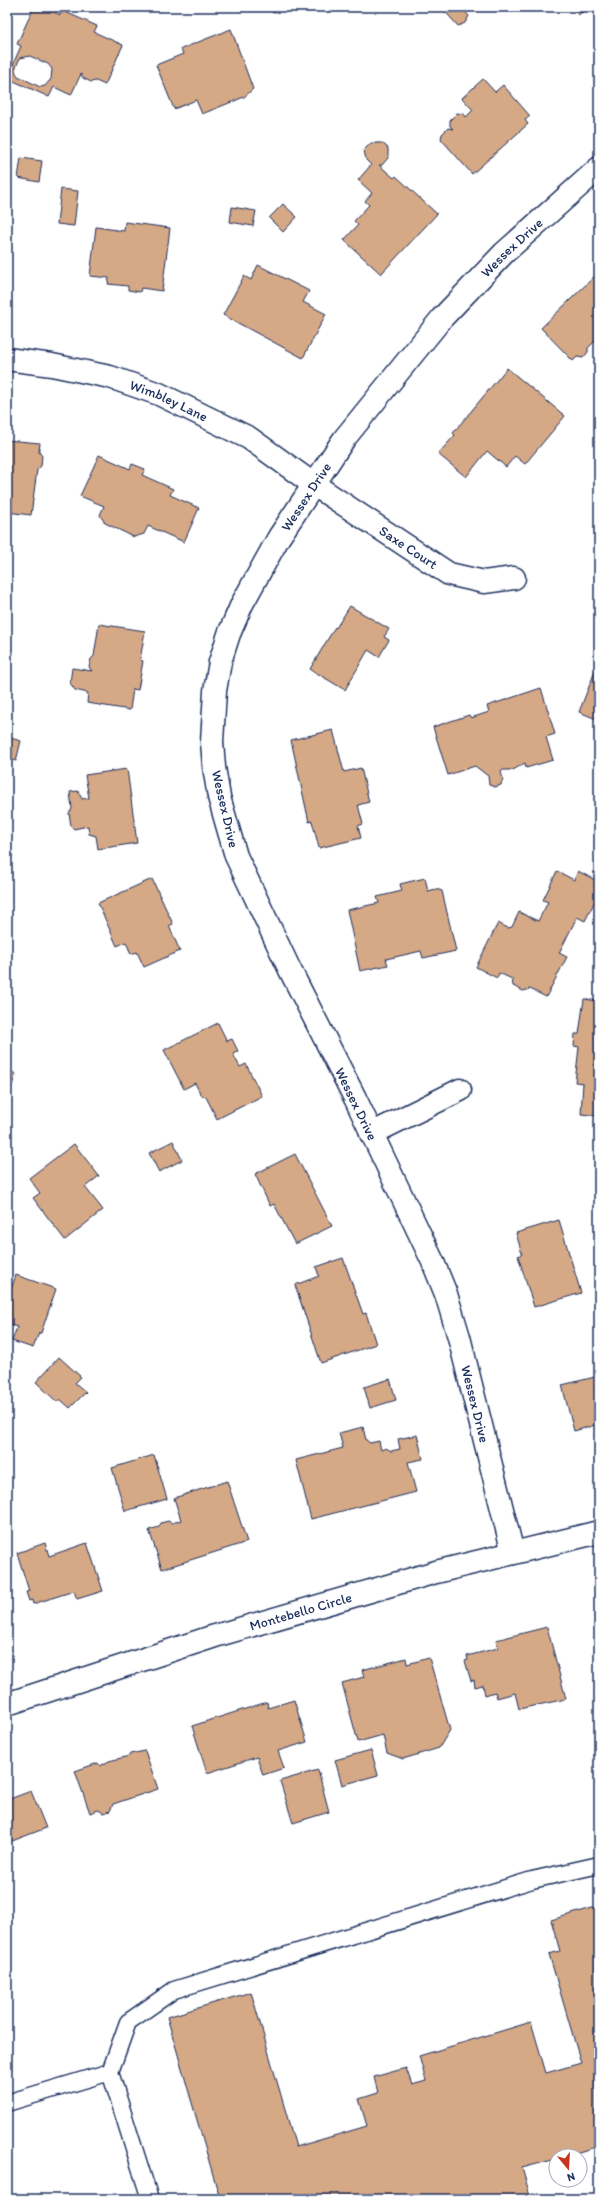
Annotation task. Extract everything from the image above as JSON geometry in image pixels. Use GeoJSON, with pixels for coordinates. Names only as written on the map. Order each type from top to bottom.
{"type":"FeatureCollection","features":[{"type":"Feature","properties":{"kind":"street","name":"Wessex Drive"},"geometry":{"type":"LineString","coordinates":[[513,1553],[446,1294],[433,1262],[289,968],[236,856],[220,805],[214,767],[212,742],[215,691],[220,662],[229,634],[242,604],[279,538],[344,439],[442,318],[504,253],[599,168]]}},
{"type":"Feature","properties":{"kind":"street","name":"Wimbley Lane"},"geometry":{"type":"LineString","coordinates":[[7,360],[52,364],[110,376],[158,394],[249,438],[314,484]]}},
{"type":"Feature","properties":{"kind":"street","name":"Saxe Court"},"geometry":{"type":"LineString","coordinates":[[314,484],[449,574],[484,582],[514,578]]}},
{"type":"Feature","properties":{"kind":"street"},"geometry":{"type":"LineString","coordinates":[[371,1134],[460,1090]]}},
{"type":"Feature","properties":{"kind":"street","name":"Montebello Circle"},"geometry":{"type":"LineString","coordinates":[[7,1704],[215,1636],[436,1572],[599,1532]]}},
{"type":"Feature","properties":{"kind":"lane"},"geometry":{"type":"LineString","coordinates":[[150,2199],[110,2072],[128,2022],[174,1990],[532,1880],[599,1865]]}},
{"type":"Feature","properties":{"kind":"lane"},"geometry":{"type":"LineString","coordinates":[[7,2103],[110,2072]]}},
{"type":"Feature","properties":{"kind":"building"},"geometry":{"type":"Polygon","coordinates":[[[34,7],[43,7],[60,15],[63,11],[97,26],[94,32],[123,45],[105,85],[96,81],[91,82],[83,78],[81,74],[71,95],[54,87],[49,97],[7,78],[21,46],[17,44],[34,7]],[[30,56],[20,58],[15,69],[18,76],[40,87],[45,86],[51,79],[52,69],[48,64],[30,56]]]}},
{"type":"Feature","properties":{"kind":"building"},"geometry":{"type":"Polygon","coordinates":[[[264,7],[278,7],[274,13],[264,7]]]}},
{"type":"Feature","properties":{"kind":"building"},"geometry":{"type":"Polygon","coordinates":[[[441,7],[461,7],[469,16],[465,23],[458,26],[441,7]]]}},
{"type":"Feature","properties":{"kind":"building"},"geometry":{"type":"Polygon","coordinates":[[[573,7],[590,7],[578,15],[573,7]]]}},
{"type":"Feature","properties":{"kind":"building"},"geometry":{"type":"Polygon","coordinates":[[[231,29],[253,89],[244,97],[202,114],[196,100],[174,109],[156,65],[183,54],[181,49],[231,29]]]}},
{"type":"Feature","properties":{"kind":"building"},"geometry":{"type":"Polygon","coordinates":[[[483,79],[495,92],[503,85],[530,116],[525,120],[528,124],[472,174],[441,139],[442,134],[448,128],[453,129],[450,126],[450,120],[457,113],[464,114],[466,117],[473,110],[462,98],[483,79]]]}},
{"type":"Feature","properties":{"kind":"building"},"geometry":{"type":"Polygon","coordinates":[[[371,143],[382,143],[388,148],[388,158],[382,165],[379,165],[394,178],[396,176],[437,214],[381,274],[344,240],[358,225],[354,221],[369,205],[365,201],[372,193],[358,180],[371,165],[366,160],[364,150],[371,143]]]}},
{"type":"Feature","properties":{"kind":"building"},"geometry":{"type":"Polygon","coordinates":[[[21,158],[42,161],[39,182],[18,178],[21,158]]]}},
{"type":"Feature","properties":{"kind":"building"},"geometry":{"type":"Polygon","coordinates":[[[61,189],[78,191],[74,226],[57,224],[61,189]]]}},
{"type":"Feature","properties":{"kind":"building"},"geometry":{"type":"Polygon","coordinates":[[[283,204],[297,217],[283,232],[269,218],[283,204]]]}},
{"type":"Feature","properties":{"kind":"building"},"geometry":{"type":"Polygon","coordinates":[[[232,207],[256,211],[253,226],[230,222],[232,207]]]}},
{"type":"Feature","properties":{"kind":"building"},"geometry":{"type":"Polygon","coordinates":[[[125,222],[170,228],[162,291],[141,288],[140,292],[128,290],[128,286],[108,284],[109,278],[90,276],[96,227],[124,231],[125,222]]]}},
{"type":"Feature","properties":{"kind":"building"},"geometry":{"type":"Polygon","coordinates":[[[258,265],[309,291],[303,302],[326,314],[303,358],[223,315],[244,276],[251,280],[258,265]]]}},
{"type":"Feature","properties":{"kind":"building"},"geometry":{"type":"Polygon","coordinates":[[[599,272],[599,337],[588,348],[588,352],[583,358],[577,357],[573,361],[541,328],[599,272]]]}},
{"type":"Feature","properties":{"kind":"building"},"geometry":{"type":"Polygon","coordinates":[[[507,368],[565,416],[525,464],[515,456],[506,467],[487,451],[466,477],[438,454],[455,435],[453,433],[507,368]]]}},
{"type":"Feature","properties":{"kind":"building"},"geometry":{"type":"Polygon","coordinates":[[[7,440],[40,443],[39,452],[42,456],[41,466],[37,470],[31,515],[7,512],[7,440]]]}},
{"type":"Feature","properties":{"kind":"building"},"geometry":{"type":"Polygon","coordinates":[[[99,455],[130,469],[132,464],[145,469],[142,475],[173,489],[170,495],[199,508],[184,542],[148,526],[144,534],[134,537],[105,523],[100,515],[104,506],[80,496],[99,455]]]}},
{"type":"Feature","properties":{"kind":"building"},"geometry":{"type":"Polygon","coordinates":[[[350,606],[389,629],[384,637],[389,640],[379,657],[368,650],[345,690],[310,669],[335,627],[336,628],[350,606]]]}},
{"type":"Feature","properties":{"kind":"building"},"geometry":{"type":"Polygon","coordinates":[[[99,624],[145,631],[140,660],[143,661],[138,690],[133,689],[130,710],[87,703],[88,693],[75,690],[70,683],[72,668],[92,671],[89,667],[91,659],[94,656],[99,624]]]}},
{"type":"Feature","properties":{"kind":"building"},"geometry":{"type":"Polygon","coordinates":[[[599,661],[599,720],[579,712],[599,661]]]}},
{"type":"Feature","properties":{"kind":"building"},"geometry":{"type":"Polygon","coordinates":[[[541,688],[555,734],[546,737],[553,760],[526,768],[525,763],[513,770],[503,770],[501,772],[503,779],[501,785],[495,787],[489,785],[488,776],[475,766],[448,775],[433,727],[469,715],[471,718],[489,712],[487,706],[541,688]]]}},
{"type":"Feature","properties":{"kind":"building"},"geometry":{"type":"Polygon","coordinates":[[[333,730],[344,772],[361,768],[369,802],[358,805],[363,824],[358,826],[361,838],[319,848],[312,821],[309,822],[291,740],[333,730]]]}},
{"type":"Feature","properties":{"kind":"building"},"geometry":{"type":"Polygon","coordinates":[[[7,737],[21,741],[16,761],[7,759],[7,737]]]}},
{"type":"Feature","properties":{"kind":"building"},"geometry":{"type":"Polygon","coordinates":[[[127,769],[137,843],[98,849],[96,836],[89,834],[88,826],[74,829],[71,826],[69,813],[72,809],[70,792],[78,791],[82,799],[89,798],[85,775],[127,769]]]}},
{"type":"Feature","properties":{"kind":"building"},"geometry":{"type":"Polygon","coordinates":[[[557,871],[574,880],[578,871],[599,882],[599,893],[585,921],[577,917],[559,953],[567,957],[546,997],[530,989],[523,991],[513,986],[512,979],[499,973],[497,978],[476,967],[498,923],[508,928],[512,927],[519,912],[538,921],[548,902],[543,900],[557,871]]]}},
{"type":"Feature","properties":{"kind":"building"},"geometry":{"type":"Polygon","coordinates":[[[425,878],[428,891],[436,889],[442,891],[456,951],[423,958],[421,951],[386,959],[388,965],[360,971],[347,910],[379,903],[377,897],[402,891],[400,884],[425,878]]]}},
{"type":"Feature","properties":{"kind":"building"},"geometry":{"type":"Polygon","coordinates":[[[152,879],[173,924],[169,926],[180,951],[144,967],[137,952],[131,954],[126,942],[117,946],[98,903],[152,879]]]}},
{"type":"Feature","properties":{"kind":"building"},"geometry":{"type":"Polygon","coordinates":[[[584,999],[599,1001],[599,1116],[581,1114],[583,1083],[575,1082],[579,1047],[574,1046],[575,1034],[579,1034],[584,999]]]}},
{"type":"Feature","properties":{"kind":"building"},"geometry":{"type":"Polygon","coordinates":[[[218,1023],[227,1041],[232,1039],[238,1051],[233,1054],[240,1067],[246,1064],[262,1096],[217,1119],[206,1097],[201,1095],[195,1083],[184,1089],[164,1050],[218,1023]]]}},
{"type":"Feature","properties":{"kind":"building"},"geometry":{"type":"Polygon","coordinates":[[[7,1070],[16,1074],[7,1099],[7,1070]]]}},
{"type":"Feature","properties":{"kind":"building"},"geometry":{"type":"Polygon","coordinates":[[[173,1141],[182,1160],[159,1172],[149,1153],[173,1141]]]}},
{"type":"Feature","properties":{"kind":"building"},"geometry":{"type":"Polygon","coordinates":[[[74,1144],[99,1176],[85,1187],[103,1210],[65,1240],[33,1198],[40,1193],[29,1178],[74,1144]]]}},
{"type":"Feature","properties":{"kind":"building"},"geometry":{"type":"Polygon","coordinates":[[[295,1154],[332,1226],[295,1244],[274,1204],[270,1206],[255,1174],[295,1154]]]}},
{"type":"Feature","properties":{"kind":"building"},"geometry":{"type":"Polygon","coordinates":[[[559,1220],[581,1293],[534,1307],[518,1256],[522,1254],[516,1233],[559,1220]]]}},
{"type":"Feature","properties":{"kind":"building"},"geometry":{"type":"Polygon","coordinates":[[[343,1258],[363,1314],[366,1313],[376,1344],[321,1363],[295,1285],[319,1276],[316,1267],[343,1258]]]}},
{"type":"Feature","properties":{"kind":"building"},"geometry":{"type":"Polygon","coordinates":[[[16,1275],[56,1289],[41,1333],[39,1333],[33,1348],[12,1341],[17,1327],[7,1324],[7,1301],[16,1275]]]}},
{"type":"Feature","properties":{"kind":"building"},"geometry":{"type":"Polygon","coordinates":[[[59,1357],[81,1377],[75,1383],[86,1392],[70,1408],[60,1399],[57,1402],[36,1382],[59,1357]]]}},
{"type":"Feature","properties":{"kind":"building"},"geometry":{"type":"Polygon","coordinates":[[[599,1376],[599,1424],[574,1431],[562,1385],[599,1376]]]}},
{"type":"Feature","properties":{"kind":"building"},"geometry":{"type":"Polygon","coordinates":[[[390,1379],[396,1400],[370,1408],[364,1387],[390,1379]]]}},
{"type":"Feature","properties":{"kind":"building"},"geometry":{"type":"Polygon","coordinates":[[[363,1427],[366,1440],[370,1443],[379,1441],[381,1450],[386,1448],[391,1451],[400,1449],[398,1439],[417,1435],[423,1459],[408,1462],[416,1492],[311,1519],[296,1460],[343,1448],[339,1433],[363,1427]]]}},
{"type":"Feature","properties":{"kind":"building"},"geometry":{"type":"Polygon","coordinates":[[[154,1455],[167,1499],[125,1511],[112,1468],[154,1455]]]}},
{"type":"Feature","properties":{"kind":"building"},"geometry":{"type":"Polygon","coordinates":[[[227,1481],[247,1542],[162,1569],[149,1530],[159,1527],[161,1523],[168,1521],[172,1523],[181,1520],[174,1498],[227,1481]]]}},
{"type":"Feature","properties":{"kind":"building"},"geometry":{"type":"Polygon","coordinates":[[[45,1543],[49,1556],[87,1543],[103,1591],[77,1599],[74,1591],[33,1604],[32,1600],[29,1601],[26,1592],[29,1591],[17,1553],[45,1543]]]}},
{"type":"Feature","properties":{"kind":"building"},"geometry":{"type":"Polygon","coordinates":[[[547,1627],[566,1699],[519,1709],[515,1693],[497,1698],[495,1692],[485,1695],[483,1685],[475,1687],[474,1680],[471,1681],[465,1661],[468,1660],[467,1656],[498,1648],[496,1640],[547,1627]]]}},
{"type":"Feature","properties":{"kind":"building"},"geometry":{"type":"Polygon","coordinates":[[[406,1658],[407,1664],[429,1658],[450,1730],[439,1748],[403,1759],[387,1753],[383,1735],[358,1742],[342,1683],[364,1677],[362,1670],[406,1658]]]}},
{"type":"Feature","properties":{"kind":"building"},"geometry":{"type":"Polygon","coordinates":[[[294,1700],[307,1742],[278,1751],[284,1768],[263,1775],[257,1757],[207,1773],[192,1726],[267,1702],[268,1708],[294,1700]]]}},
{"type":"Feature","properties":{"kind":"building"},"geometry":{"type":"Polygon","coordinates":[[[371,1750],[378,1775],[342,1785],[335,1760],[371,1750]]]}},
{"type":"Feature","properties":{"kind":"building"},"geometry":{"type":"Polygon","coordinates":[[[145,1751],[158,1789],[113,1804],[110,1811],[104,1813],[98,1810],[90,1813],[75,1771],[98,1763],[100,1766],[109,1761],[129,1756],[130,1754],[145,1751]]]}},
{"type":"Feature","properties":{"kind":"building"},"geometry":{"type":"Polygon","coordinates":[[[318,1770],[329,1812],[293,1823],[280,1781],[318,1770]]]}},
{"type":"Feature","properties":{"kind":"building"},"geometry":{"type":"Polygon","coordinates":[[[31,1791],[46,1828],[7,1843],[7,1800],[31,1791]]]}},
{"type":"Feature","properties":{"kind":"building"},"geometry":{"type":"Polygon","coordinates":[[[599,1906],[599,2146],[588,2149],[588,2148],[548,2148],[548,2161],[522,2168],[531,2199],[220,2199],[167,2017],[251,1992],[296,2147],[367,2126],[359,2099],[378,2093],[374,2077],[406,2068],[412,2085],[426,2081],[419,2056],[531,2022],[546,2073],[581,2063],[549,1954],[560,1951],[551,1920],[599,1906]]]}}]}
